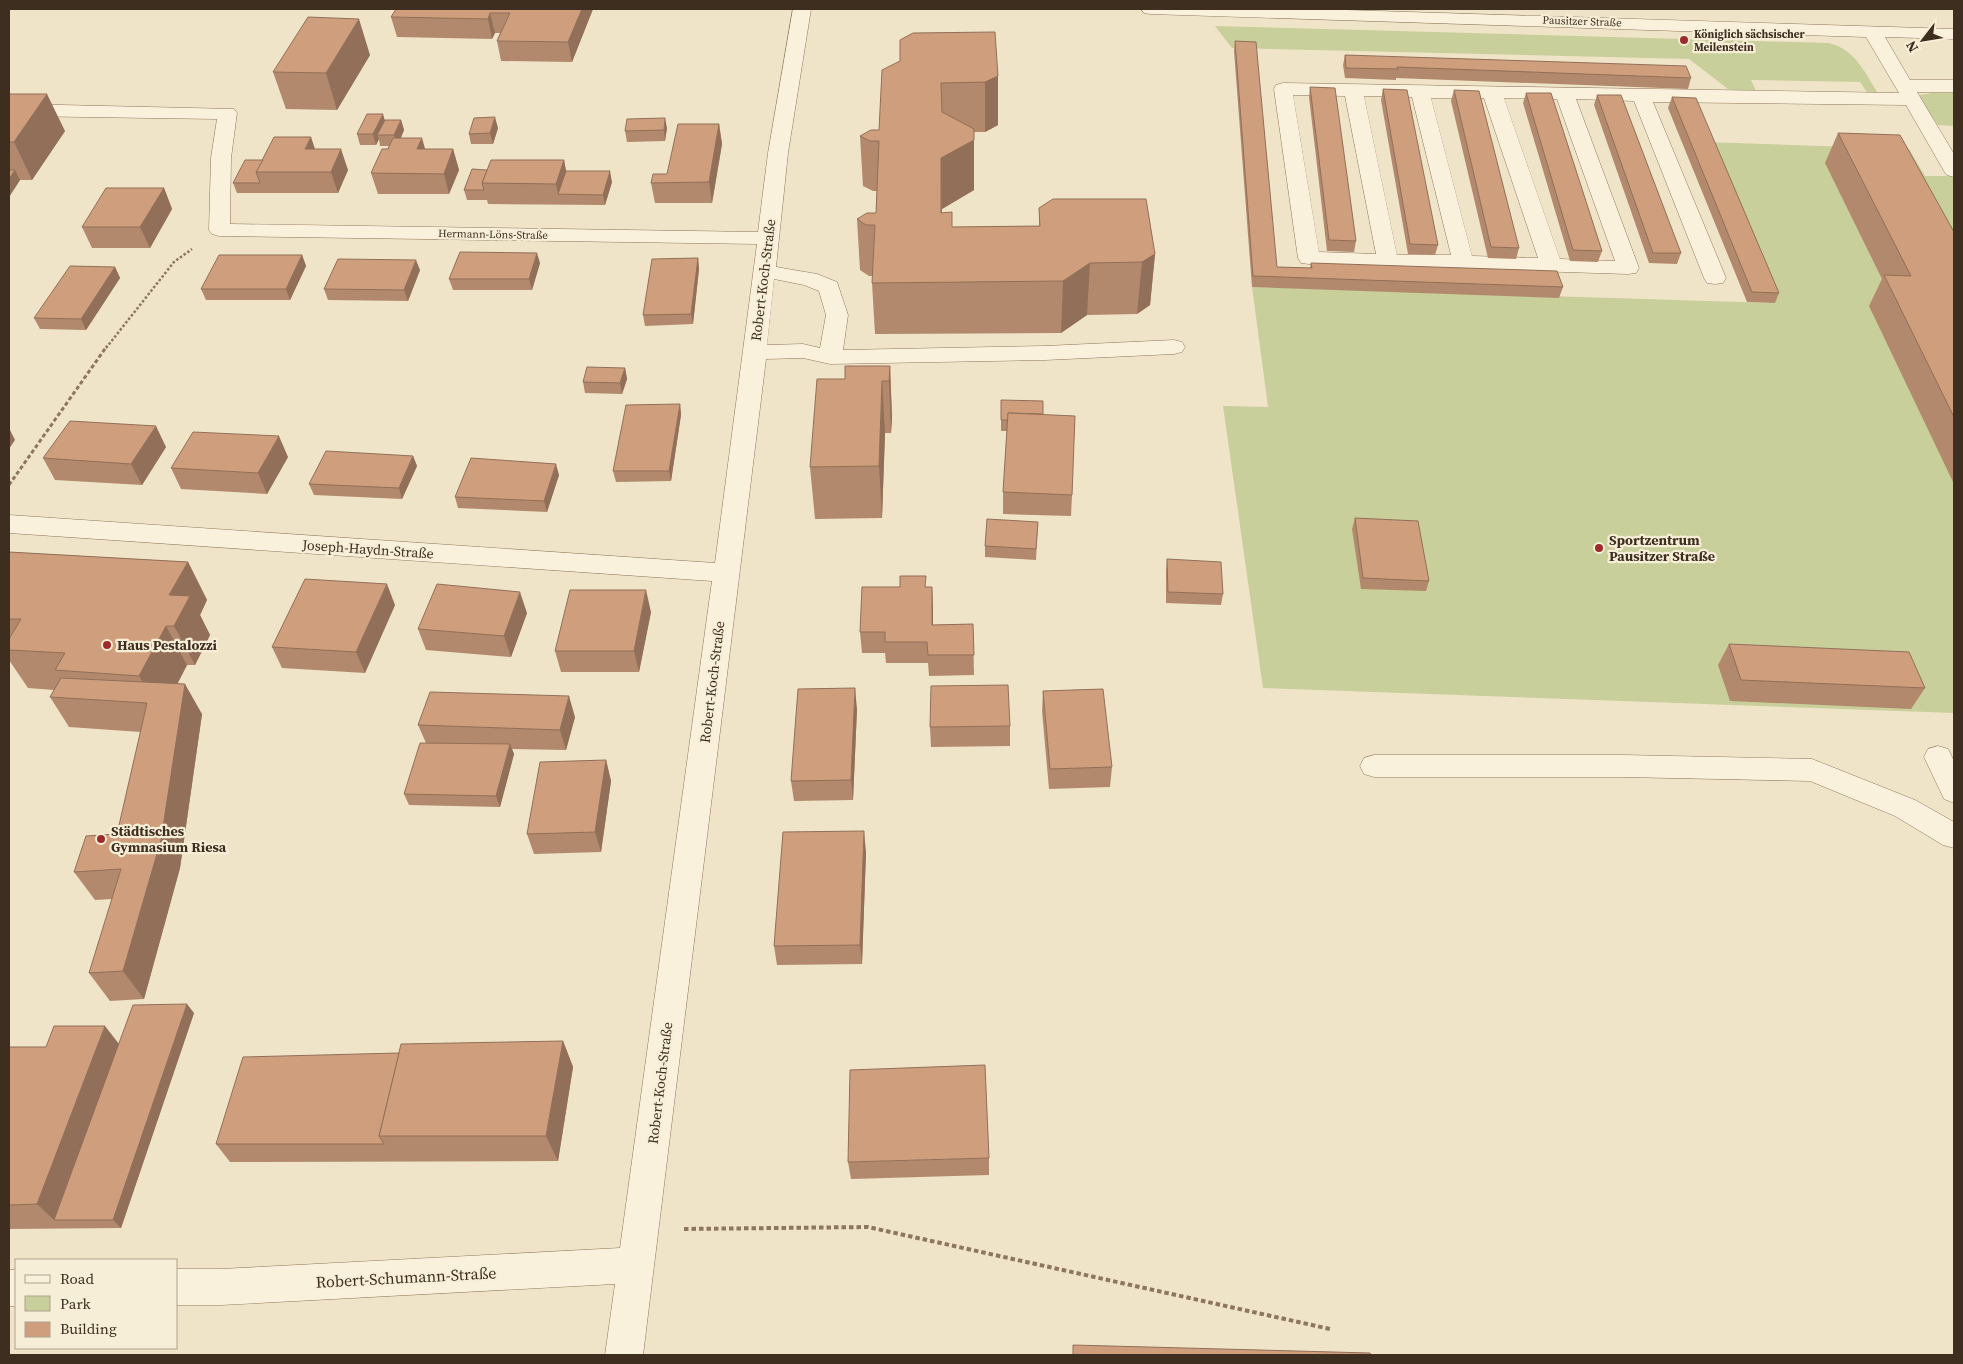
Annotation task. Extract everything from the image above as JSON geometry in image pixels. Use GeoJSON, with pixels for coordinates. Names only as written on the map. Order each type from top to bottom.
{"type":"FeatureCollection","features":[{"type":"Feature","properties":{"kind":"street","name":"Robert-Koch-Straße"},"geometry":{"type":"LineString","coordinates":[[624,1355],[755,352],[778,153],[802,9]]}},
{"type":"Feature","properties":{"kind":"street","name":"Pausitzer Straße"},"geometry":{"type":"LineString","coordinates":[[1150,9],[1734,25],[1954,34]]}},
{"type":"Feature","properties":{"kind":"street"},"geometry":{"type":"LineString","coordinates":[[1726,9],[1734,25]]}},
{"type":"Feature","properties":{"kind":"street"},"geometry":{"type":"LineString","coordinates":[[1872,31],[1954,171]]}},
{"type":"Feature","properties":{"kind":"street"},"geometry":{"type":"LineString","coordinates":[[1564,93],[1628,268],[1463,262],[1388,262],[1309,258],[1283,89],[1564,93],[1641,96],[1909,92],[1954,86]]}},
{"type":"Feature","properties":{"kind":"street"},"geometry":{"type":"LineString","coordinates":[[1353,90],[1388,262]]}},
{"type":"Feature","properties":{"kind":"street"},"geometry":{"type":"LineString","coordinates":[[1420,92],[1463,262]]}},
{"type":"Feature","properties":{"kind":"street"},"geometry":{"type":"LineString","coordinates":[[1492,92],[1551,266]]}},
{"type":"Feature","properties":{"kind":"street"},"geometry":{"type":"LineString","coordinates":[[1641,96],[1715,278]]}},
{"type":"Feature","properties":{"kind":"street"},"geometry":{"type":"LineString","coordinates":[[13,110],[227,113],[220,158],[219,230]]}},
{"type":"Feature","properties":{"kind":"street","name":"Hermann-Löns-Straße"},"geometry":{"type":"LineString","coordinates":[[219,230],[768,238]]}},
{"type":"Feature","properties":{"kind":"street"},"geometry":{"type":"LineString","coordinates":[[763,271],[809,279],[829,288],[837,315],[830,357]]}},
{"type":"Feature","properties":{"kind":"street"},"geometry":{"type":"LineString","coordinates":[[755,352],[803,351],[830,357],[1110,352],[1174,347]]}},
{"type":"Feature","properties":{"kind":"street","name":"Joseph-Haydn-Straße"},"geometry":{"type":"LineString","coordinates":[[9,524],[726,573]]}},
{"type":"Feature","properties":{"kind":"street"},"geometry":{"type":"LineString","coordinates":[[1938,757],[1954,791]]}},
{"type":"Feature","properties":{"kind":"street"},"geometry":{"type":"LineString","coordinates":[[1374,766],[1623,766],[1812,770],[1905,808],[1954,836]]}},
{"type":"Feature","properties":{"kind":"street","name":"Robert-Schumann-Straße"},"geometry":{"type":"LineString","coordinates":[[178,1287],[222,1287],[636,1265]]}},
{"type":"Feature","properties":{"kind":"path"},"geometry":{"type":"LineString","coordinates":[[9,485],[102,353],[174,262],[219,230]]}},
{"type":"Feature","properties":{"kind":"path"},"geometry":{"type":"LineString","coordinates":[[641,1229],[868,1227],[1330,1329]]}},
{"type":"Feature","properties":{"kind":"green space"},"geometry":{"type":"Polygon","coordinates":[[[1215,26],[1829,43],[1846,51],[1859,63],[1879,95],[1868,94],[1860,82],[1751,80],[1757,93],[1728,89],[1689,59],[1232,48],[1215,26]]]}},
{"type":"Feature","properties":{"kind":"green space"},"geometry":{"type":"Polygon","coordinates":[[[1954,93],[1954,126],[1938,125],[1921,101],[1920,95],[1954,93]]]}},
{"type":"Feature","properties":{"kind":"green space","name":"Sportzentrum Pausitzer Straße"},"geometry":{"type":"Polygon","coordinates":[[[1706,142],[1909,149],[1925,176],[1954,176],[1954,713],[1263,688],[1223,406],[1268,407],[1252,287],[1774,303],[1706,142]]]}},
{"type":"Feature","properties":{"kind":"building"},"geometry":{"type":"Polygon","coordinates":[[[396,9],[582,9],[568,42],[497,41],[510,13],[490,13],[488,19],[391,17],[396,9]]]}},
{"type":"Feature","properties":{"kind":"building"},"geometry":{"type":"Polygon","coordinates":[[[308,17],[359,19],[326,73],[273,72],[308,17]]]}},
{"type":"Feature","properties":{"kind":"building"},"geometry":{"type":"Polygon","coordinates":[[[995,32],[998,76],[985,82],[941,83],[942,112],[974,129],[974,140],[941,158],[941,213],[952,212],[952,227],[1040,226],[1039,208],[1053,199],[1146,199],[1155,254],[1142,262],[1090,263],[1063,281],[872,283],[875,225],[866,225],[857,219],[867,213],[876,213],[879,141],[870,141],[860,136],[871,130],[879,130],[882,70],[900,61],[900,40],[913,33],[995,32]]]}},
{"type":"Feature","properties":{"kind":"building"},"geometry":{"type":"Polygon","coordinates":[[[1235,41],[1256,42],[1277,267],[1312,268],[1311,263],[1557,271],[1563,287],[1253,276],[1235,41]]]}},
{"type":"Feature","properties":{"kind":"building"},"geometry":{"type":"Polygon","coordinates":[[[1345,55],[1686,66],[1691,78],[1397,67],[1398,69],[1346,68],[1345,55]]]}},
{"type":"Feature","properties":{"kind":"building"},"geometry":{"type":"Polygon","coordinates":[[[1310,87],[1335,88],[1356,241],[1329,240],[1310,87]]]}},
{"type":"Feature","properties":{"kind":"building"},"geometry":{"type":"Polygon","coordinates":[[[1383,89],[1407,90],[1438,245],[1410,244],[1383,89]]]}},
{"type":"Feature","properties":{"kind":"building"},"geometry":{"type":"Polygon","coordinates":[[[1454,90],[1479,91],[1519,248],[1491,247],[1454,90]]]}},
{"type":"Feature","properties":{"kind":"building"},"geometry":{"type":"Polygon","coordinates":[[[1526,93],[1551,93],[1602,251],[1573,250],[1526,93]]]}},
{"type":"Feature","properties":{"kind":"building"},"geometry":{"type":"Polygon","coordinates":[[[9,94],[47,94],[14,142],[9,142],[9,94]]]}},
{"type":"Feature","properties":{"kind":"building"},"geometry":{"type":"Polygon","coordinates":[[[1597,95],[1621,95],[1681,253],[1653,253],[1597,95]]]}},
{"type":"Feature","properties":{"kind":"building"},"geometry":{"type":"Polygon","coordinates":[[[1672,97],[1696,98],[1779,293],[1752,292],[1672,97]]]}},
{"type":"Feature","properties":{"kind":"building"},"geometry":{"type":"Polygon","coordinates":[[[367,114],[383,114],[373,134],[357,134],[367,114]]]}},
{"type":"Feature","properties":{"kind":"building"},"geometry":{"type":"Polygon","coordinates":[[[495,117],[490,133],[469,134],[474,118],[495,117]]]}},
{"type":"Feature","properties":{"kind":"building"},"geometry":{"type":"Polygon","coordinates":[[[665,118],[664,130],[625,131],[627,119],[665,118]]]}},
{"type":"Feature","properties":{"kind":"building"},"geometry":{"type":"Polygon","coordinates":[[[385,120],[401,120],[394,135],[377,135],[385,120]]]}},
{"type":"Feature","properties":{"kind":"building"},"geometry":{"type":"Polygon","coordinates":[[[678,124],[719,124],[709,182],[651,183],[653,174],[667,174],[678,124]]]}},
{"type":"Feature","properties":{"kind":"building"},"geometry":{"type":"Polygon","coordinates":[[[1838,133],[1900,135],[1954,232],[1954,417],[1884,275],[1911,276],[1838,133]]]}},
{"type":"Feature","properties":{"kind":"building"},"geometry":{"type":"Polygon","coordinates":[[[274,137],[311,137],[305,149],[341,149],[331,172],[256,172],[274,137]]]}},
{"type":"Feature","properties":{"kind":"building"},"geometry":{"type":"Polygon","coordinates":[[[393,138],[422,138],[417,149],[453,149],[444,174],[371,173],[382,149],[388,149],[393,138]]]}},
{"type":"Feature","properties":{"kind":"building"},"geometry":{"type":"Polygon","coordinates":[[[245,160],[263,160],[256,172],[260,183],[233,183],[245,160]]]}},
{"type":"Feature","properties":{"kind":"building"},"geometry":{"type":"Polygon","coordinates":[[[491,160],[564,160],[556,184],[482,183],[491,160]]]}},
{"type":"Feature","properties":{"kind":"building"},"geometry":{"type":"Polygon","coordinates":[[[472,169],[487,170],[482,183],[484,190],[464,190],[472,169]]]}},
{"type":"Feature","properties":{"kind":"building"},"geometry":{"type":"Polygon","coordinates":[[[9,170],[15,170],[9,179],[9,170]]]}},
{"type":"Feature","properties":{"kind":"building"},"geometry":{"type":"Polygon","coordinates":[[[566,171],[610,171],[603,195],[558,194],[566,171]]]}},
{"type":"Feature","properties":{"kind":"building"},"geometry":{"type":"Polygon","coordinates":[[[106,188],[164,188],[140,227],[82,227],[106,188]]]}},
{"type":"Feature","properties":{"kind":"building"},"geometry":{"type":"Polygon","coordinates":[[[460,252],[537,253],[529,279],[449,279],[460,252]]]}},
{"type":"Feature","properties":{"kind":"building"},"geometry":{"type":"Polygon","coordinates":[[[219,255],[302,255],[286,289],[201,289],[219,255]]]}},
{"type":"Feature","properties":{"kind":"building"},"geometry":{"type":"Polygon","coordinates":[[[698,258],[691,314],[643,315],[652,259],[698,258]]]}},
{"type":"Feature","properties":{"kind":"building"},"geometry":{"type":"Polygon","coordinates":[[[338,259],[416,260],[404,290],[324,289],[338,259]]]}},
{"type":"Feature","properties":{"kind":"building"},"geometry":{"type":"Polygon","coordinates":[[[70,266],[115,267],[81,319],[34,318],[70,266]]]}},
{"type":"Feature","properties":{"kind":"building"},"geometry":{"type":"Polygon","coordinates":[[[845,366],[890,366],[889,381],[882,381],[879,466],[810,467],[817,379],[845,379],[845,366]]]}},
{"type":"Feature","properties":{"kind":"building"},"geometry":{"type":"Polygon","coordinates":[[[587,367],[625,368],[620,383],[583,382],[587,367]]]}},
{"type":"Feature","properties":{"kind":"building"},"geometry":{"type":"Polygon","coordinates":[[[1001,400],[1043,401],[1043,414],[1008,413],[1008,420],[1001,420],[1001,400]]]}},
{"type":"Feature","properties":{"kind":"building"},"geometry":{"type":"Polygon","coordinates":[[[680,404],[669,471],[613,471],[626,405],[680,404]]]}},
{"type":"Feature","properties":{"kind":"building"},"geometry":{"type":"Polygon","coordinates":[[[1008,413],[1075,416],[1072,495],[1003,492],[1008,413]]]}},
{"type":"Feature","properties":{"kind":"building"},"geometry":{"type":"Polygon","coordinates":[[[70,421],[156,426],[131,464],[43,458],[70,421]]]}},
{"type":"Feature","properties":{"kind":"building"},"geometry":{"type":"Polygon","coordinates":[[[193,432],[279,436],[258,473],[171,468],[193,432]]]}},
{"type":"Feature","properties":{"kind":"building"},"geometry":{"type":"Polygon","coordinates":[[[326,451],[413,456],[399,488],[309,484],[326,451]]]}},
{"type":"Feature","properties":{"kind":"building"},"geometry":{"type":"Polygon","coordinates":[[[471,458],[556,464],[544,501],[455,497],[471,458]]]}},
{"type":"Feature","properties":{"kind":"building"},"geometry":{"type":"Polygon","coordinates":[[[1355,518],[1418,521],[1429,581],[1363,578],[1355,518]]]}},
{"type":"Feature","properties":{"kind":"building"},"geometry":{"type":"Polygon","coordinates":[[[987,519],[1038,522],[1036,549],[985,546],[987,519]]]}},
{"type":"Feature","properties":{"kind":"building"},"geometry":{"type":"Polygon","coordinates":[[[9,552],[188,562],[169,595],[190,596],[174,626],[166,626],[139,676],[55,670],[65,653],[9,650],[9,639],[21,619],[9,619],[9,552]]]}},
{"type":"Feature","properties":{"kind":"building"},"geometry":{"type":"Polygon","coordinates":[[[1167,559],[1221,562],[1223,594],[1168,592],[1167,559]]]}},
{"type":"Feature","properties":{"kind":"building"},"geometry":{"type":"Polygon","coordinates":[[[900,576],[926,576],[925,587],[932,587],[932,625],[973,624],[974,655],[928,655],[927,642],[885,642],[885,632],[860,632],[862,587],[900,587],[900,576]]]}},
{"type":"Feature","properties":{"kind":"building"},"geometry":{"type":"Polygon","coordinates":[[[305,579],[387,584],[356,652],[272,647],[305,579]]]}},
{"type":"Feature","properties":{"kind":"building"},"geometry":{"type":"Polygon","coordinates":[[[437,584],[520,592],[504,636],[418,629],[437,584]]]}},
{"type":"Feature","properties":{"kind":"building"},"geometry":{"type":"Polygon","coordinates":[[[570,590],[646,590],[634,651],[555,651],[570,590]]]}},
{"type":"Feature","properties":{"kind":"building"},"geometry":{"type":"Polygon","coordinates":[[[1729,644],[1909,652],[1925,688],[1741,680],[1729,644]]]}},
{"type":"Feature","properties":{"kind":"building"},"geometry":{"type":"Polygon","coordinates":[[[61,678],[185,684],[161,840],[123,971],[89,973],[121,869],[74,872],[86,836],[117,834],[147,703],[50,697],[61,678]]]}},
{"type":"Feature","properties":{"kind":"building"},"geometry":{"type":"Polygon","coordinates":[[[1008,685],[1010,726],[930,727],[931,686],[1008,685]]]}},
{"type":"Feature","properties":{"kind":"building"},"geometry":{"type":"Polygon","coordinates":[[[855,688],[851,780],[791,781],[798,689],[855,688]]]}},
{"type":"Feature","properties":{"kind":"building"},"geometry":{"type":"Polygon","coordinates":[[[1103,689],[1112,767],[1050,769],[1043,691],[1103,689]]]}},
{"type":"Feature","properties":{"kind":"building"},"geometry":{"type":"Polygon","coordinates":[[[430,692],[569,696],[560,730],[418,725],[430,692]]]}},
{"type":"Feature","properties":{"kind":"building"},"geometry":{"type":"Polygon","coordinates":[[[420,743],[510,744],[496,796],[404,794],[420,743]]]}},
{"type":"Feature","properties":{"kind":"building"},"geometry":{"type":"Polygon","coordinates":[[[606,760],[595,832],[527,834],[540,762],[606,760]]]}},
{"type":"Feature","properties":{"kind":"building"},"geometry":{"type":"Polygon","coordinates":[[[864,831],[860,945],[774,946],[783,832],[864,831]]]}},
{"type":"Feature","properties":{"kind":"building"},"geometry":{"type":"Polygon","coordinates":[[[187,1004],[113,1220],[54,1220],[133,1005],[187,1004]]]}},
{"type":"Feature","properties":{"kind":"building"},"geometry":{"type":"Polygon","coordinates":[[[54,1026],[105,1026],[37,1204],[9,1205],[9,1047],[46,1047],[54,1026]]]}},
{"type":"Feature","properties":{"kind":"building"},"geometry":{"type":"Polygon","coordinates":[[[563,1041],[546,1136],[379,1136],[401,1044],[563,1041]]]}},
{"type":"Feature","properties":{"kind":"building"},"geometry":{"type":"Polygon","coordinates":[[[399,1053],[379,1136],[384,1144],[216,1144],[243,1057],[399,1053]]]}},
{"type":"Feature","properties":{"kind":"building"},"geometry":{"type":"Polygon","coordinates":[[[985,1065],[989,1158],[848,1162],[850,1070],[985,1065]]]}},
{"type":"Feature","properties":{"kind":"building"},"geometry":{"type":"Polygon","coordinates":[[[1073,1345],[1370,1353],[1371,1355],[1073,1355],[1073,1345]]]}},
{"type":"Feature","properties":{"kind":"place","name":"Königlich sächsischer Meilenstein"},"geometry":{"type":"Point","coordinates":[1684,40]}},
{"type":"Feature","properties":{"kind":"place","name":"Sportzentrum Pausitzer Straße"},"geometry":{"type":"Point","coordinates":[1599,548]}},
{"type":"Feature","properties":{"kind":"place","name":"Haus Pestalozzi"},"geometry":{"type":"Point","coordinates":[107,645]}},
{"type":"Feature","properties":{"kind":"place","name":"Städtisches Gymnasium Riesa"},"geometry":{"type":"Point","coordinates":[101,839]}}]}
